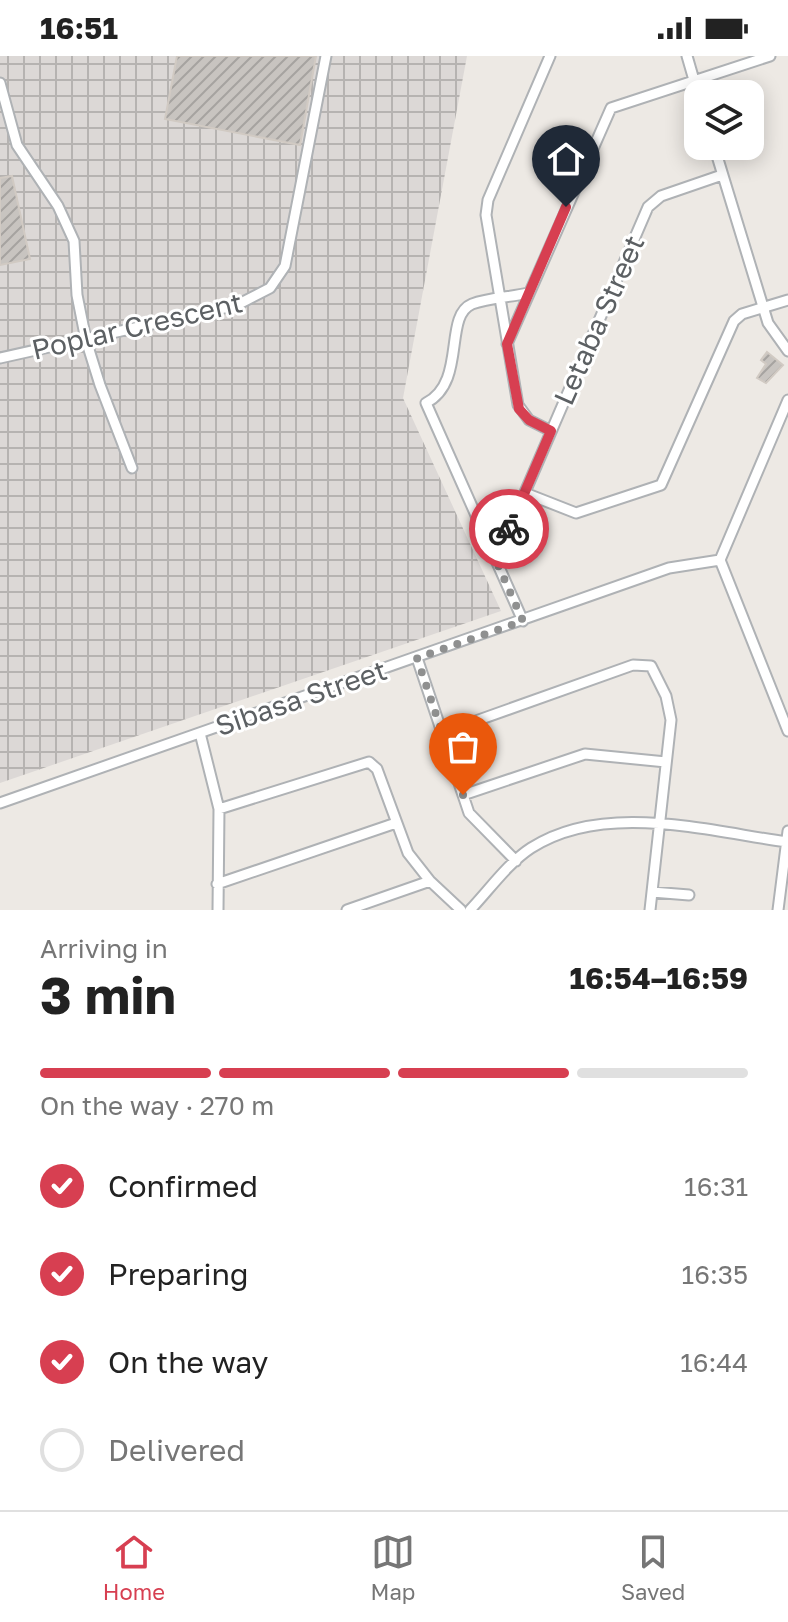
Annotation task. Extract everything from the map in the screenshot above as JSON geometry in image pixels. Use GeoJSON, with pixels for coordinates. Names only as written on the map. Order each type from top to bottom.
{"type":"FeatureCollection","features":[{"type":"Feature","properties":{"kind":"street","name":"Poplar Crescent"},"geometry":{"type":"LineString","coordinates":[[0,358],[237,305],[270,288],[285,266],[326,56]]}},
{"type":"Feature","properties":{"kind":"street"},"geometry":{"type":"LineString","coordinates":[[550,56],[486,210],[519,409],[529,420],[551,431]]}},
{"type":"Feature","properties":{"kind":"street"},"geometry":{"type":"LineString","coordinates":[[687,56],[694,80],[770,56]]}},
{"type":"Feature","properties":{"kind":"street"},"geometry":{"type":"LineString","coordinates":[[0,83],[17,145],[58,206],[74,241],[77,295],[86,340],[132,468]]}},
{"type":"Feature","properties":{"kind":"street"},"geometry":{"type":"LineString","coordinates":[[507,344],[611,108],[684,83]]}},
{"type":"Feature","properties":{"kind":"street"},"geometry":{"type":"LineString","coordinates":[[718,160],[763,308],[773,335],[788,351]]}},
{"type":"Feature","properties":{"kind":"street","name":"Letaba Street"},"geometry":{"type":"LineString","coordinates":[[489,545],[510,528],[651,204],[661,196],[722,175]]}},
{"type":"Feature","properties":{"kind":"street"},"geometry":{"type":"LineString","coordinates":[[523,621],[426,403],[437,398],[447,384],[462,313],[474,304],[528,293]]}},
{"type":"Feature","properties":{"kind":"street"},"geometry":{"type":"LineString","coordinates":[[525,493],[576,513],[661,485],[732,325],[742,314],[788,300]]}},
{"type":"Feature","properties":{"kind":"street"},"geometry":{"type":"LineString","coordinates":[[788,400],[720,560],[788,731]]}},
{"type":"Feature","properties":{"kind":"street","name":"Sibasa Street"},"geometry":{"type":"LineString","coordinates":[[0,803],[675,566],[720,560]]}},
{"type":"Feature","properties":{"kind":"street"},"geometry":{"type":"LineString","coordinates":[[417,658],[474,820],[516,861]]}},
{"type":"Feature","properties":{"kind":"street"},"geometry":{"type":"LineString","coordinates":[[442,733],[633,665],[648,665],[657,674],[671,711],[650,910]]}},
{"type":"Feature","properties":{"kind":"street"},"geometry":{"type":"LineString","coordinates":[[200,733],[219,809],[218,910]]}},
{"type":"Feature","properties":{"kind":"street"},"geometry":{"type":"LineString","coordinates":[[463,795],[585,754],[666,762]]}},
{"type":"Feature","properties":{"kind":"street"},"geometry":{"type":"LineString","coordinates":[[219,809],[365,762],[377,769],[408,853],[430,881],[461,910]]}},
{"type":"Feature","properties":{"kind":"street"},"geometry":{"type":"LineString","coordinates":[[217,884],[396,823]]}},
{"type":"Feature","properties":{"kind":"street"},"geometry":{"type":"LineString","coordinates":[[470,910],[533,847],[594,826],[660,825],[787,836],[778,910]]}},
{"type":"Feature","properties":{"kind":"street"},"geometry":{"type":"LineString","coordinates":[[347,910],[430,881]]}},
{"type":"Feature","properties":{"kind":"street"},"geometry":{"type":"LineString","coordinates":[[652,892],[689,895]]}},
{"type":"Feature","properties":{"kind":"shaded area"},"geometry":{"type":"Polygon","coordinates":[[[0,56],[467,56],[403,398],[501,611],[0,783],[0,56]]]}},
{"type":"Feature","properties":{"kind":"building"},"geometry":{"type":"Polygon","coordinates":[[[177,56],[316,56],[300,145],[165,119],[177,56]]]}},
{"type":"Feature","properties":{"kind":"building"},"geometry":{"type":"Polygon","coordinates":[[[12,176],[30,259],[0,265],[0,178],[12,176]]]}},
{"type":"Feature","properties":{"kind":"building"},"geometry":{"type":"Polygon","coordinates":[[[767,352],[783,365],[766,383],[757,378],[766,364],[761,360],[767,352]]]}},
{"type":"Feature","properties":{"kind":"way so far"},"geometry":{"type":"LineString","coordinates":[[463,795],[417,658],[523,621],[489,545],[509,529]]}},
{"type":"Feature","properties":{"kind":"route"},"geometry":{"type":"LineString","coordinates":[[509,529],[551,431],[529,420],[519,409],[507,344],[566,207]]}}]}
